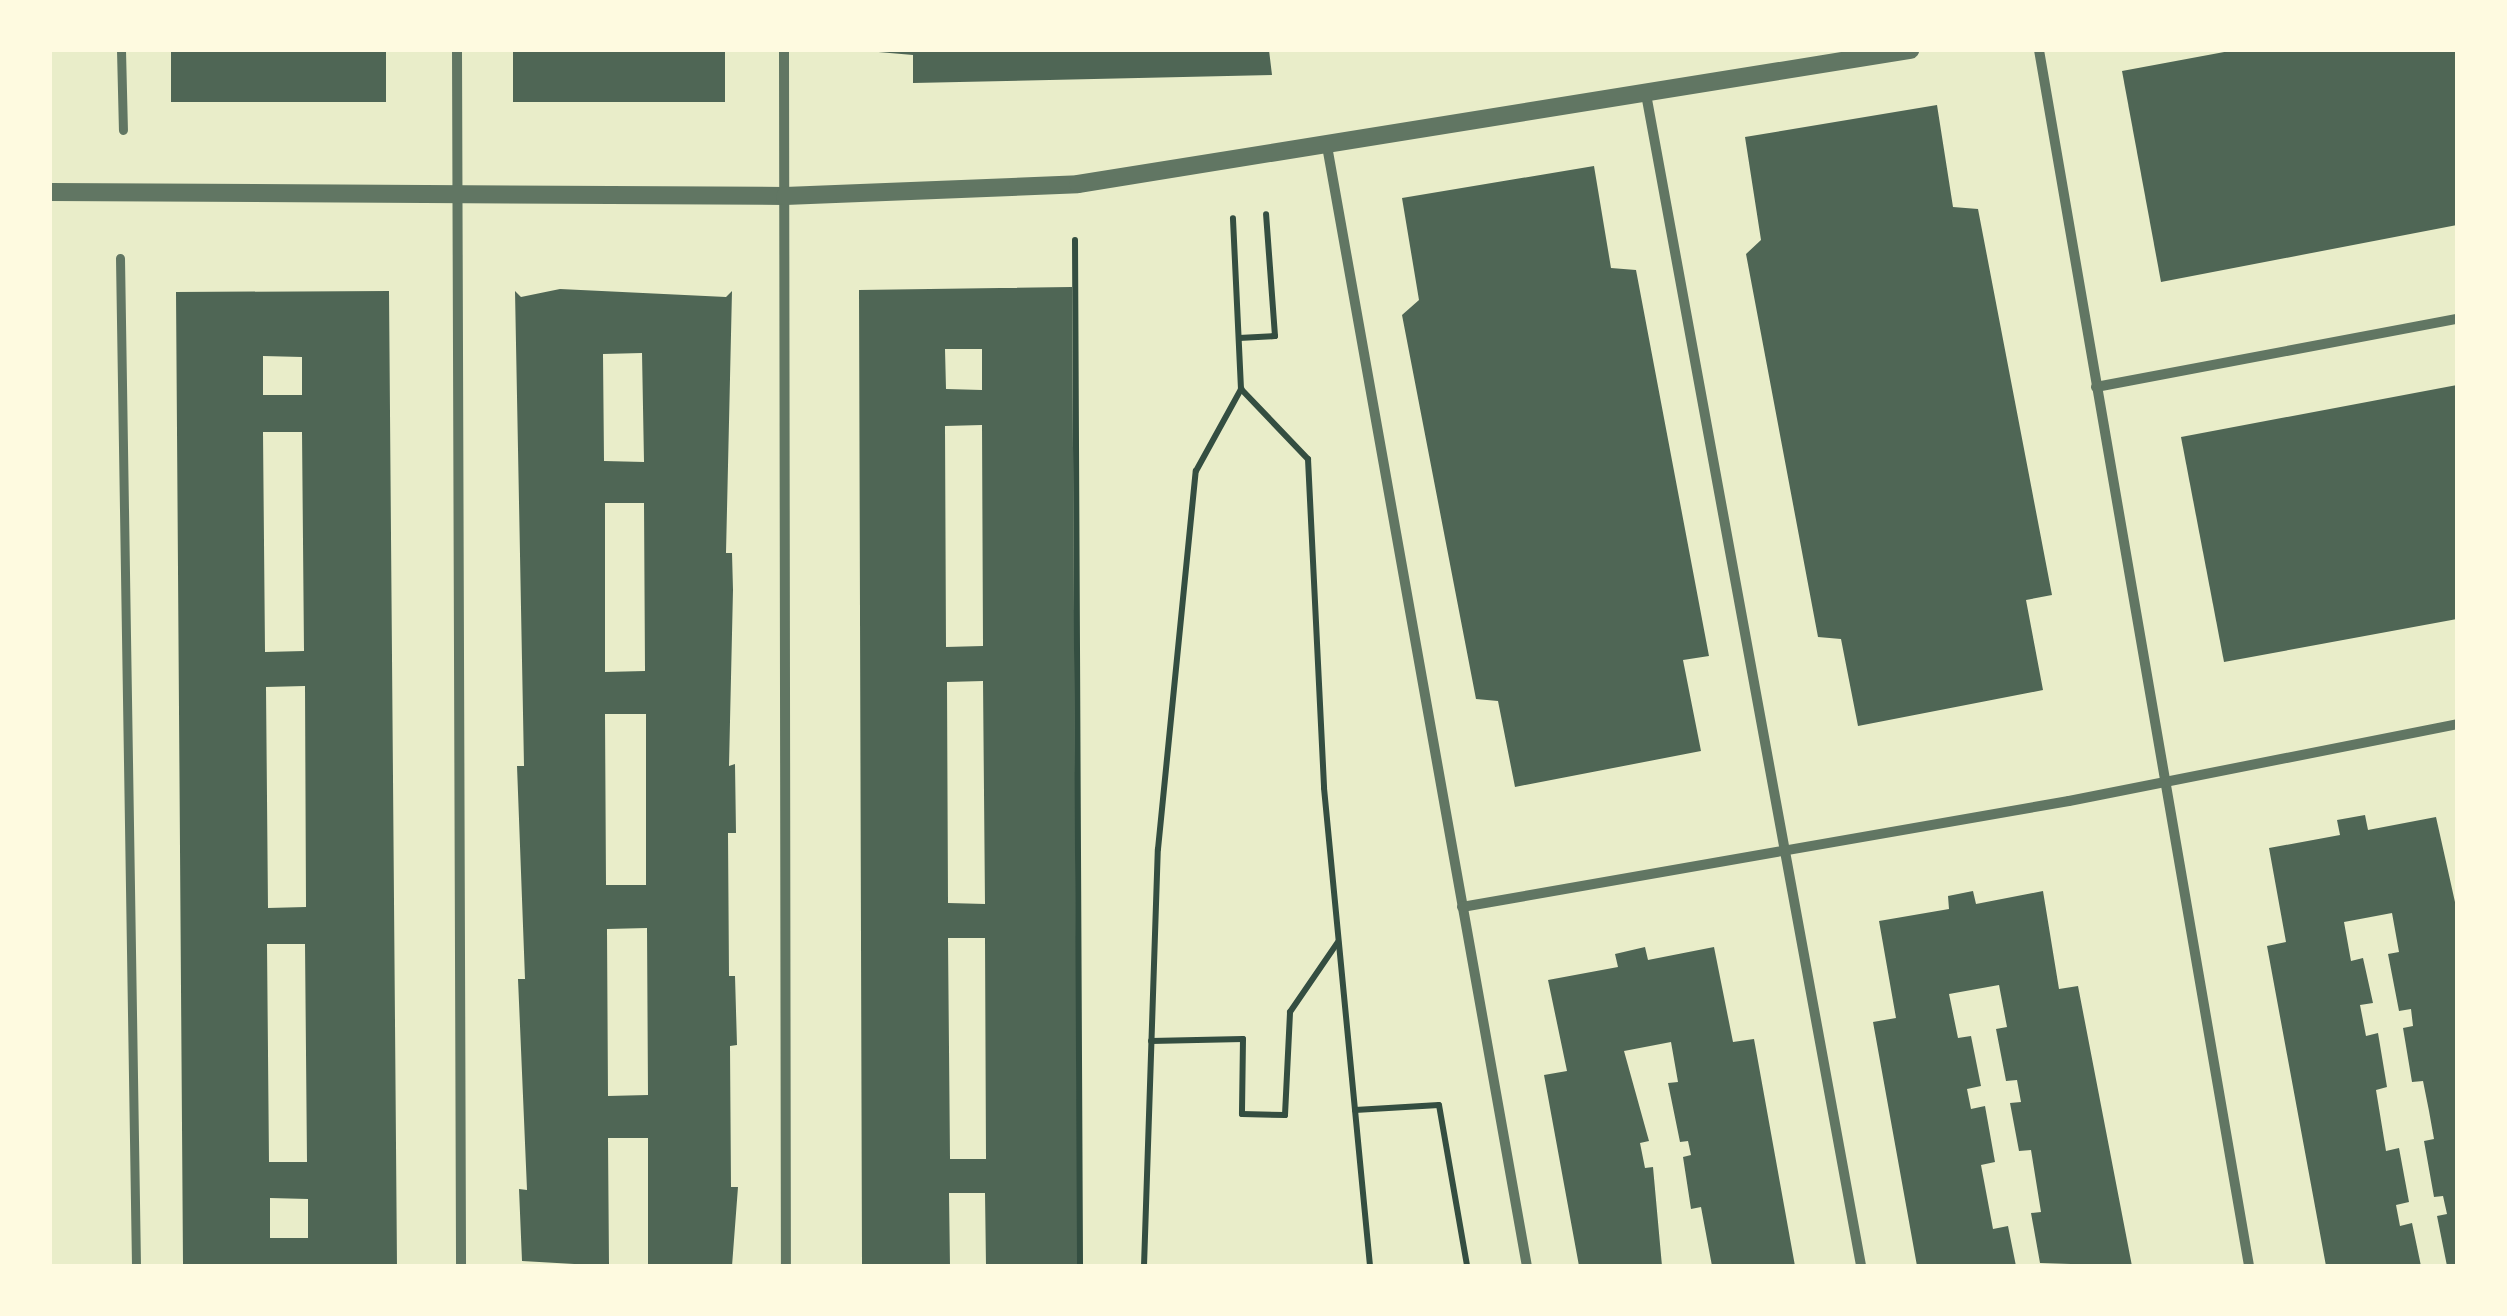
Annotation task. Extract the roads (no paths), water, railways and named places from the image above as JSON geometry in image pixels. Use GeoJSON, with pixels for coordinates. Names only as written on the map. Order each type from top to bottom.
{"type":"FeatureCollection","features":[{"type":"Feature","properties":{"kind":"street"},"geometry":{"type":"LineString","coordinates":[[122,50],[123,130]]}},
{"type":"Feature","properties":{"kind":"street"},"geometry":{"type":"LineString","coordinates":[[457,50],[462,1266]]}},
{"type":"Feature","properties":{"kind":"street"},"geometry":{"type":"LineString","coordinates":[[784,50],[786,1266]]}},
{"type":"Feature","properties":{"kind":"street"},"geometry":{"type":"LineString","coordinates":[[50,192],[785,196],[1078,184],[1910,50]]}},
{"type":"Feature","properties":{"kind":"street"},"geometry":{"type":"LineString","coordinates":[[2039,50],[2248,1266]]}},
{"type":"Feature","properties":{"kind":"street"},"geometry":{"type":"LineString","coordinates":[[1646,94],[1860,1266]]}},
{"type":"Feature","properties":{"kind":"street"},"geometry":{"type":"LineString","coordinates":[[1327,146],[1527,1266]]}},
{"type":"Feature","properties":{"kind":"street"},"geometry":{"type":"LineString","coordinates":[[120,258],[136,1266]]}},
{"type":"Feature","properties":{"kind":"street"},"geometry":{"type":"LineString","coordinates":[[2096,387],[2457,319]]}},
{"type":"Feature","properties":{"kind":"street"},"geometry":{"type":"LineString","coordinates":[[1462,907],[2166,783],[2457,724]]}}]}
